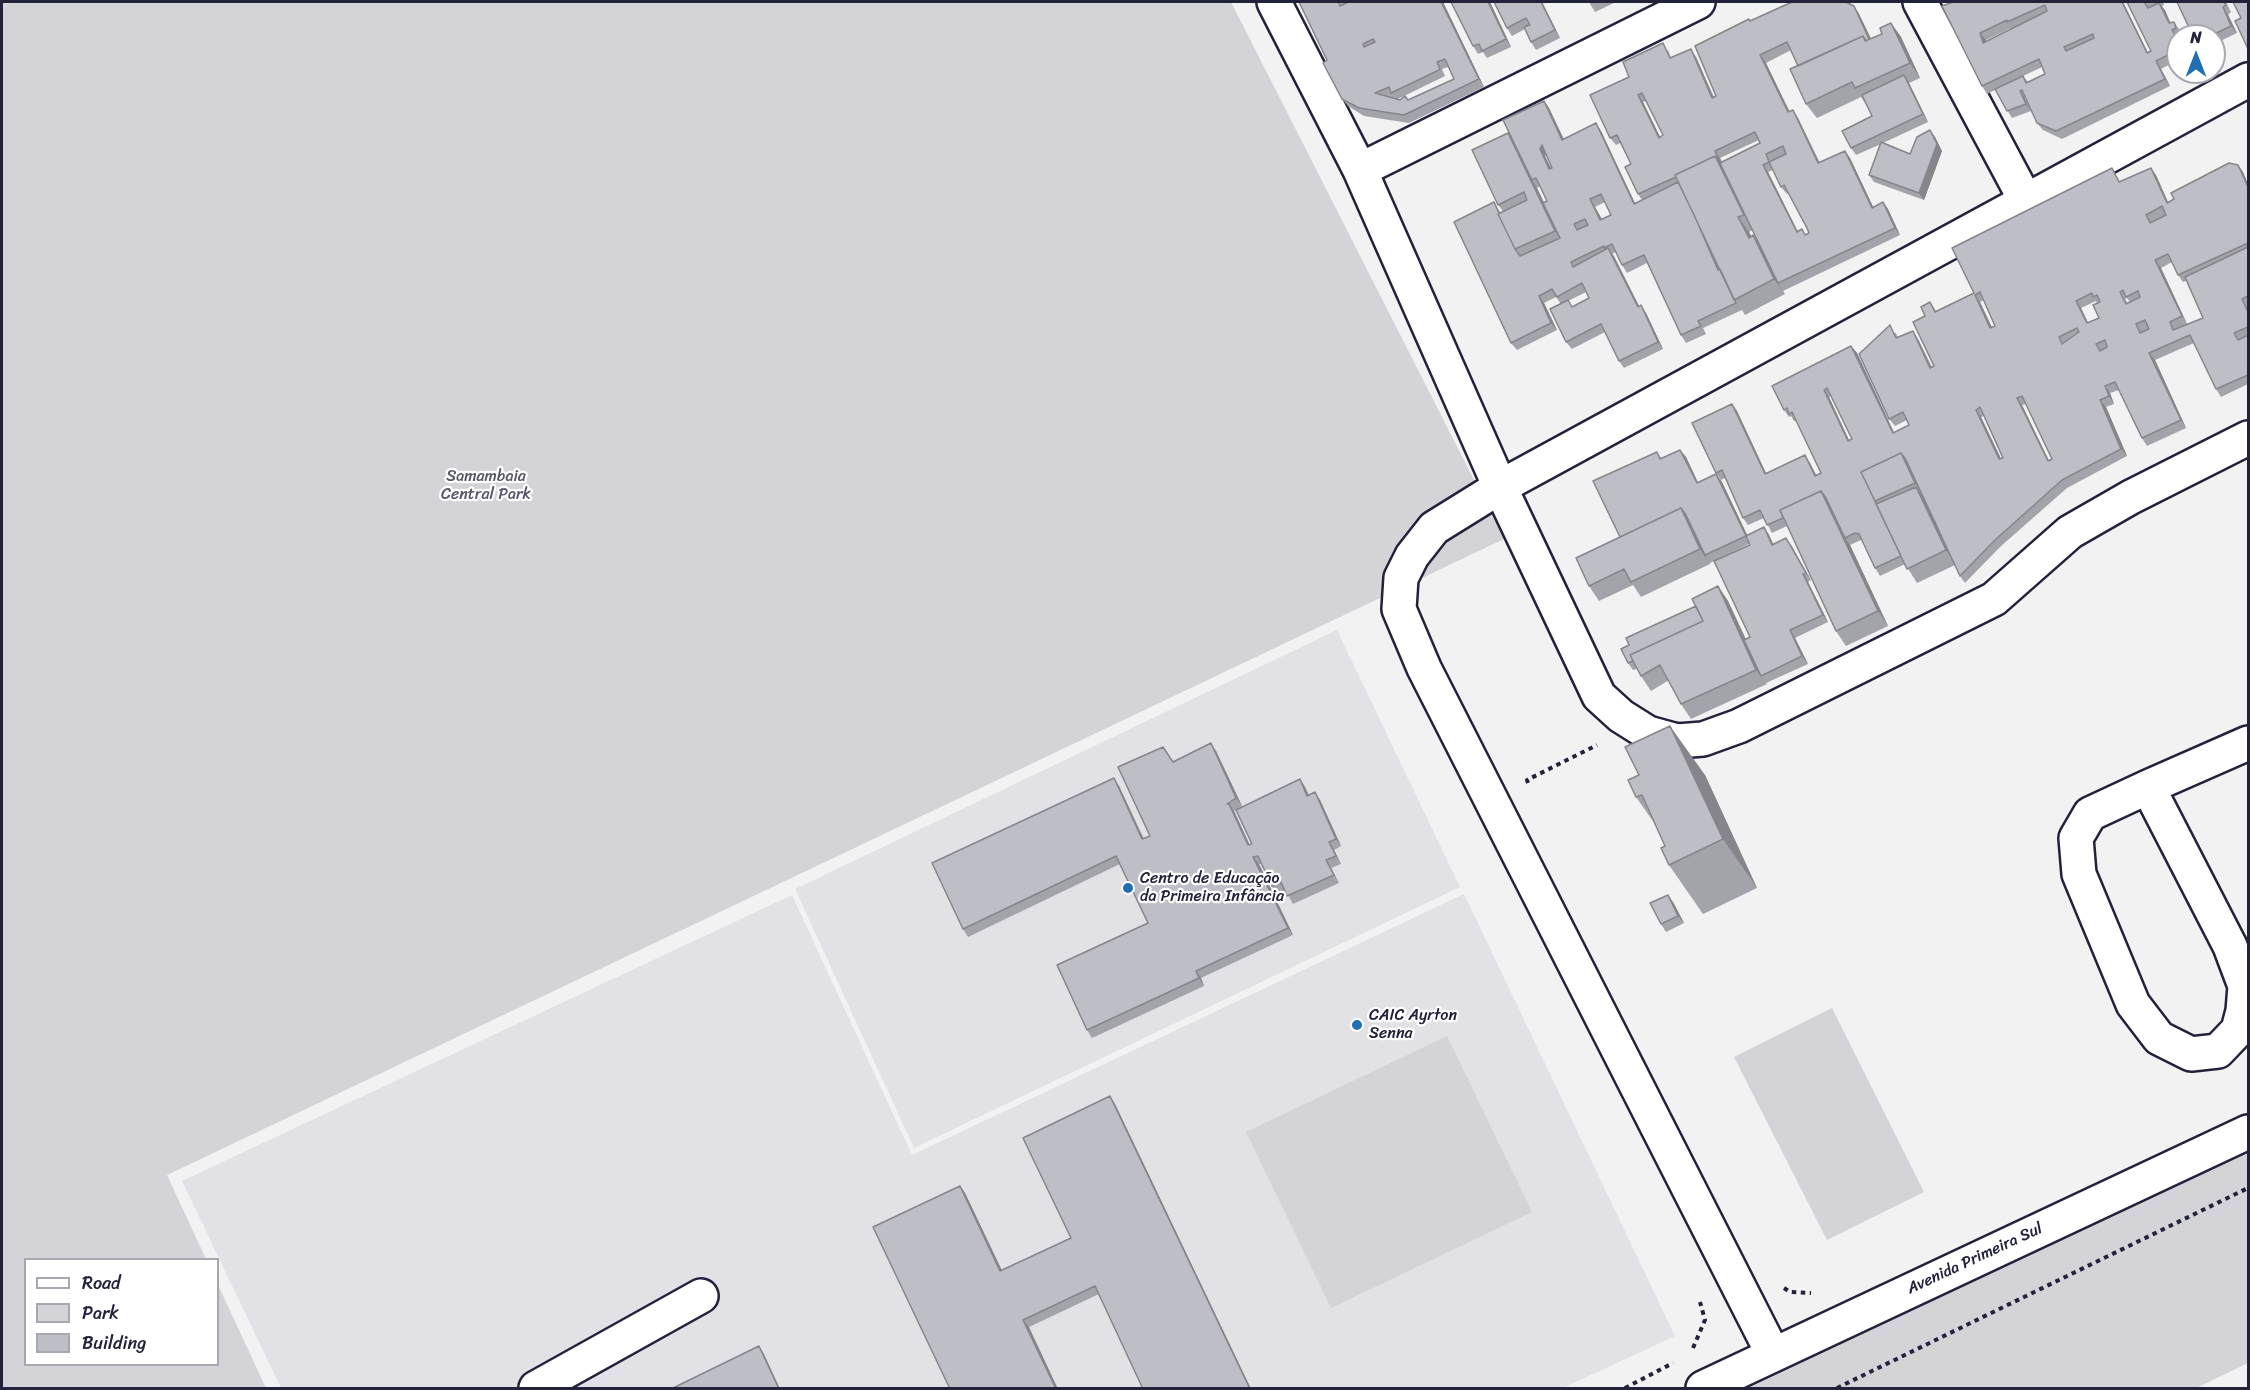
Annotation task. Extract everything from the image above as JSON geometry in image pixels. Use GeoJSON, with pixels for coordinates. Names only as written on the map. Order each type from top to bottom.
{"type":"FeatureCollection","features":[{"type":"Feature","properties":{"kind":"street"},"geometry":{"type":"LineString","coordinates":[[1274,2],[1360,170],[1500,487],[1599,696],[1621,716],[1648,733],[1677,741],[1702,739],[1739,726],[1994,599],[2070,532],[2132,497],[2248,438]]}},
{"type":"Feature","properties":{"kind":"street"},"geometry":{"type":"LineString","coordinates":[[1360,170],[1698,2]]}},
{"type":"Feature","properties":{"kind":"street"},"geometry":{"type":"LineString","coordinates":[[1920,2],[2026,201]]}},
{"type":"Feature","properties":{"kind":"street"},"geometry":{"type":"LineString","coordinates":[[1773,1354],[1424,668],[1399,609],[1401,578],[1412,556],[1434,528],[1500,487],[2248,80]]}},
{"type":"Feature","properties":{"kind":"street"},"geometry":{"type":"LineString","coordinates":[[2148,787],[2230,946],[2245,986],[2243,1011],[2238,1030],[2218,1051],[2191,1054],[2159,1038],[2133,1004],[2079,874],[2076,838],[2090,814],[2148,787],[2248,743]]}},
{"type":"Feature","properties":{"kind":"street","name":"Avenida Primeira Sul"},"geometry":{"type":"LineString","coordinates":[[1705,1388],[2248,1132]]}},
{"type":"Feature","properties":{"kind":"street"},"geometry":{"type":"LineString","coordinates":[[536,1389],[701,1296]]}},
{"type":"Feature","properties":{"kind":"path"},"geometry":{"type":"LineString","coordinates":[[1532,791],[1527,780],[1637,726]]}},
{"type":"Feature","properties":{"kind":"path"},"geometry":{"type":"LineString","coordinates":[[1837,1389],[2248,1188]]}},
{"type":"Feature","properties":{"kind":"path"},"geometry":{"type":"LineString","coordinates":[[1688,1351],[1694,1346],[1705,1320],[1696,1287],[1730,1270]]}},
{"type":"Feature","properties":{"kind":"path"},"geometry":{"type":"LineString","coordinates":[[1780,1286],[1790,1292],[1821,1291]]}},
{"type":"Feature","properties":{"kind":"path"},"geometry":{"type":"LineString","coordinates":[[1626,1389],[1675,1362]]}},
{"type":"Feature","properties":{"kind":"shaded area","name":"Centro de Educação da Primeira Infância"},"geometry":{"type":"Polygon","coordinates":[[[1337,630],[1460,887],[914,1148],[795,889],[1337,630]]]}},
{"type":"Feature","properties":{"kind":"shaded area","name":"CAIC Ayrton Senna"},"geometry":{"type":"Polygon","coordinates":[[[1464,894],[1675,1336],[1563,1388],[281,1388],[182,1181],[792,895],[912,1155],[1464,894]]]}},
{"type":"Feature","properties":{"kind":"green space","name":"Samambaia Central Park"},"geometry":{"type":"Polygon","coordinates":[[[2,2],[1231,2],[1504,539],[167,1175],[206,1258],[24,1258],[24,1366],[219,1366],[219,1287],[266,1388],[2,1388],[2,2]]]}},
{"type":"Feature","properties":{"kind":"green space"},"geometry":{"type":"Polygon","coordinates":[[[1832,1008],[1924,1192],[1827,1240],[1734,1057],[1832,1008]]]}},
{"type":"Feature","properties":{"kind":"green space"},"geometry":{"type":"Polygon","coordinates":[[[1447,1036],[1532,1212],[1331,1308],[1246,1132],[1447,1036]]]}},
{"type":"Feature","properties":{"kind":"green space"},"geometry":{"type":"Polygon","coordinates":[[[2248,1150],[2248,1363],[2196,1388],[1749,1388],[2248,1150]]]}},
{"type":"Feature","properties":{"kind":"building"},"geometry":{"type":"Polygon","coordinates":[[[1299,2],[1338,2],[1340,6],[1349,2],[1441,2],[1479,79],[1404,115],[1359,108],[1342,99],[1323,63],[1327,60],[1299,2]],[[1373,39],[1363,44],[1364,47],[1375,42],[1373,39]],[[1445,59],[1437,62],[1440,69],[1437,71],[1391,93],[1389,87],[1375,93],[1400,100],[1405,96],[1408,100],[1454,79],[1445,59]]]}},
{"type":"Feature","properties":{"kind":"building"},"geometry":{"type":"Polygon","coordinates":[[[1451,2],[1488,2],[1506,39],[1482,51],[1479,44],[1473,46],[1451,2]]]}},
{"type":"Feature","properties":{"kind":"building"},"geometry":{"type":"Polygon","coordinates":[[[1494,2],[1541,2],[1555,30],[1531,42],[1524,27],[1530,25],[1526,18],[1507,28],[1494,2]]]}},
{"type":"Feature","properties":{"kind":"building"},"geometry":{"type":"Polygon","coordinates":[[[1792,2],[1846,2],[1854,6],[1869,39],[1866,41],[1863,36],[1798,66],[1787,42],[1760,55],[1788,112],[1793,110],[1818,163],[1845,151],[1872,208],[1883,202],[1895,228],[1778,283],[1715,156],[1638,194],[1625,167],[1631,164],[1617,135],[1610,138],[1590,95],[1629,77],[1623,62],[1663,43],[1670,58],[1691,49],[1712,98],[1716,96],[1695,46],[1749,19],[1750,21],[1792,2]],[[1642,93],[1638,95],[1659,138],[1663,135],[1642,93]],[[1755,132],[1715,151],[1720,163],[1760,143],[1755,132]],[[1783,146],[1766,154],[1769,162],[1786,154],[1783,146]],[[1769,162],[1763,165],[1797,232],[1802,229],[1805,235],[1809,233],[1784,185],[1781,187],[1769,162]]]}},
{"type":"Feature","properties":{"kind":"building"},"geometry":{"type":"Polygon","coordinates":[[[1953,2],[2122,2],[2147,53],[2151,51],[2127,2],[2144,2],[2148,8],[2159,3],[2169,23],[2174,22],[2175,24],[2166,24],[2166,56],[2156,61],[2165,79],[2056,131],[2037,123],[2022,90],[2020,91],[2026,104],[2007,111],[1995,89],[2023,76],[2026,83],[2045,74],[2039,59],[1982,86],[1942,6],[1953,2]],[[2045,5],[1980,33],[1983,43],[2047,11],[2045,5]],[[2093,34],[2064,47],[2066,51],[2094,38],[2093,34]]]}},
{"type":"Feature","properties":{"kind":"building"},"geometry":{"type":"Polygon","coordinates":[[[2177,2],[2224,2],[2226,5],[2223,7],[2231,26],[2226,28],[2226,24],[2187,24],[2177,2]]]}},
{"type":"Feature","properties":{"kind":"building"},"geometry":{"type":"Polygon","coordinates":[[[2233,2],[2248,2],[2248,49],[2235,21],[2241,18],[2233,2]]]}},
{"type":"Feature","properties":{"kind":"building"},"geometry":{"type":"Polygon","coordinates":[[[1891,23],[1910,63],[1855,88],[1852,82],[1806,104],[1790,69],[1863,36],[1865,41],[1882,34],[1880,28],[1891,23]]]}},
{"type":"Feature","properties":{"kind":"building"},"geometry":{"type":"Polygon","coordinates":[[[1904,75],[1923,114],[1851,148],[1842,131],[1872,116],[1862,95],[1904,75]]]}},
{"type":"Feature","properties":{"kind":"building"},"geometry":{"type":"Polygon","coordinates":[[[1544,101],[1562,140],[1596,123],[1634,204],[1678,182],[1718,270],[1720,269],[1736,303],[1698,321],[1701,326],[1681,335],[1644,255],[1622,265],[1612,244],[1571,262],[1573,267],[1608,248],[1638,307],[1641,305],[1658,342],[1619,361],[1601,324],[1566,342],[1550,309],[1568,300],[1572,307],[1589,298],[1582,283],[1557,297],[1552,289],[1539,296],[1551,323],[1511,343],[1454,222],[1494,202],[1520,256],[1560,238],[1543,203],[1547,201],[1536,178],[1532,180],[1503,120],[1544,101]],[[1542,145],[1540,149],[1549,169],[1552,168],[1542,145]],[[1601,194],[1590,199],[1600,220],[1611,215],[1601,194]],[[1585,219],[1574,224],[1577,230],[1588,225],[1585,219]]]}},
{"type":"Feature","properties":{"kind":"building"},"geometry":{"type":"Polygon","coordinates":[[[1930,130],[1937,144],[1919,193],[1869,175],[1881,142],[1910,154],[1917,137],[1930,130]]]}},
{"type":"Feature","properties":{"kind":"building"},"geometry":{"type":"Polygon","coordinates":[[[1508,133],[1555,231],[1515,249],[1498,214],[1527,200],[1524,192],[1498,205],[1472,150],[1508,133]]]}},
{"type":"Feature","properties":{"kind":"building"},"geometry":{"type":"Polygon","coordinates":[[[1715,156],[1744,215],[1738,217],[1749,238],[1753,235],[1774,279],[1734,300],[1675,175],[1715,156]]]}},
{"type":"Feature","properties":{"kind":"building"},"geometry":{"type":"Polygon","coordinates":[[[2229,163],[2238,165],[2248,187],[2248,243],[2178,275],[2168,254],[2155,260],[2182,316],[2170,322],[2173,330],[2203,318],[2185,277],[2248,247],[2248,296],[2242,299],[2248,312],[2248,327],[2234,333],[2238,340],[2248,335],[2248,375],[2216,389],[2190,335],[2149,353],[2181,420],[2142,438],[2115,382],[2105,386],[2109,396],[2100,400],[2121,449],[2062,480],[1995,540],[1960,576],[1901,453],[1861,472],[1901,556],[1875,568],[1859,534],[1855,533],[1845,538],[1821,491],[1780,510],[1783,518],[1767,525],[1760,510],[1743,518],[1722,470],[1716,473],[1692,423],[1732,404],[1765,474],[1805,455],[1815,476],[1821,473],[1792,412],[1789,414],[1787,408],[1784,410],[1772,386],[1851,346],[1893,433],[1909,425],[1903,412],[1889,419],[1859,354],[1890,325],[1896,338],[1913,331],[1930,368],[1934,366],[1913,322],[1925,316],[1921,307],[1930,302],[1935,312],[1974,293],[1952,248],[2112,168],[2119,182],[2151,168],[2167,203],[2174,199],[2171,193],[2229,163]],[[2162,206],[2146,215],[2150,223],[2166,215],[2162,206]],[[2123,290],[2120,292],[2126,304],[2140,297],[2138,291],[2126,297],[2123,290]],[[1980,292],[1975,295],[1990,328],[1995,326],[1980,292]],[[2092,293],[2076,301],[2087,323],[2099,318],[2093,305],[2100,302],[2097,295],[2093,297],[2092,293]],[[2145,320],[2136,324],[2140,333],[2149,329],[2145,320]],[[2077,328],[2059,337],[2062,344],[2079,332],[2077,328]],[[2105,340],[2096,344],[2100,351],[2107,347],[2105,340]],[[1827,388],[1824,390],[1848,441],[1852,439],[1827,388]],[[2022,396],[2017,398],[2048,461],[2052,459],[2022,396]],[[1980,407],[1976,410],[1999,459],[2003,458],[1980,407]]]}},
{"type":"Feature","properties":{"kind":"building"},"geometry":{"type":"Polygon","coordinates":[[[1680,450],[1697,483],[1716,474],[1746,536],[1705,555],[1681,508],[1620,537],[1593,481],[1657,452],[1660,459],[1680,450]]]}},
{"type":"Feature","properties":{"kind":"building"},"geometry":{"type":"Polygon","coordinates":[[[1901,453],[1915,483],[1875,501],[1861,472],[1901,453]]]}},
{"type":"Feature","properties":{"kind":"building"},"geometry":{"type":"Polygon","coordinates":[[[1916,487],[1946,550],[1907,569],[1876,504],[1916,487]]]}},
{"type":"Feature","properties":{"kind":"building"},"geometry":{"type":"Polygon","coordinates":[[[1821,491],[1878,611],[1836,631],[1780,510],[1821,491]]]}},
{"type":"Feature","properties":{"kind":"building"},"geometry":{"type":"Polygon","coordinates":[[[1681,508],[1700,549],[1631,582],[1624,569],[1589,586],[1576,558],[1681,508]]]}},
{"type":"Feature","properties":{"kind":"building"},"geometry":{"type":"Polygon","coordinates":[[[1764,527],[1772,545],[1786,538],[1806,573],[1803,574],[1823,615],[1790,630],[1802,656],[1761,676],[1744,640],[1750,637],[1714,561],[1750,545],[1746,536],[1764,527]]]}},
{"type":"Feature","properties":{"kind":"building"},"geometry":{"type":"Polygon","coordinates":[[[1718,586],[1756,670],[1681,704],[1660,665],[1641,676],[1630,655],[1703,621],[1692,599],[1718,586]]]}},
{"type":"Feature","properties":{"kind":"building"},"geometry":{"type":"Polygon","coordinates":[[[1696,606],[1703,621],[1630,655],[1633,661],[1628,663],[1621,649],[1629,645],[1626,638],[1696,606]]]}},
{"type":"Feature","properties":{"kind":"building"},"geometry":{"type":"Polygon","coordinates":[[[1670,726],[1723,839],[1669,865],[1661,848],[1665,846],[1642,795],[1636,797],[1628,780],[1639,775],[1625,747],[1670,726]]]}},
{"type":"Feature","properties":{"kind":"building"},"geometry":{"type":"Polygon","coordinates":[[[1211,743],[1236,798],[1227,804],[1248,845],[1252,844],[1236,810],[1300,779],[1307,796],[1315,792],[1336,839],[1329,842],[1336,856],[1326,860],[1334,875],[1287,896],[1281,882],[1272,886],[1258,856],[1253,857],[1288,928],[1196,971],[1199,978],[1087,1030],[1057,965],[1148,923],[1116,856],[963,929],[932,863],[1114,778],[1142,839],[1150,836],[1118,767],[1163,747],[1173,762],[1211,743]]]}},
{"type":"Feature","properties":{"kind":"building"},"geometry":{"type":"Polygon","coordinates":[[[1668,895],[1678,916],[1661,924],[1650,903],[1668,895]]]}},
{"type":"Feature","properties":{"kind":"building"},"geometry":{"type":"Polygon","coordinates":[[[1110,1096],[1250,1389],[1143,1389],[1095,1286],[1023,1320],[1056,1389],[950,1389],[873,1227],[960,1186],[1000,1271],[1071,1238],[1023,1138],[1110,1096]]]}},
{"type":"Feature","properties":{"kind":"building"},"geometry":{"type":"Polygon","coordinates":[[[759,1346],[779,1389],[671,1389],[759,1346]]]}},
{"type":"Feature","properties":{"kind":"place","name":"Centro de Educação da Primeira Infância"},"geometry":{"type":"Point","coordinates":[1128,888]}},
{"type":"Feature","properties":{"kind":"place","name":"CAIC Ayrton Senna"},"geometry":{"type":"Point","coordinates":[1357,1025]}}]}
